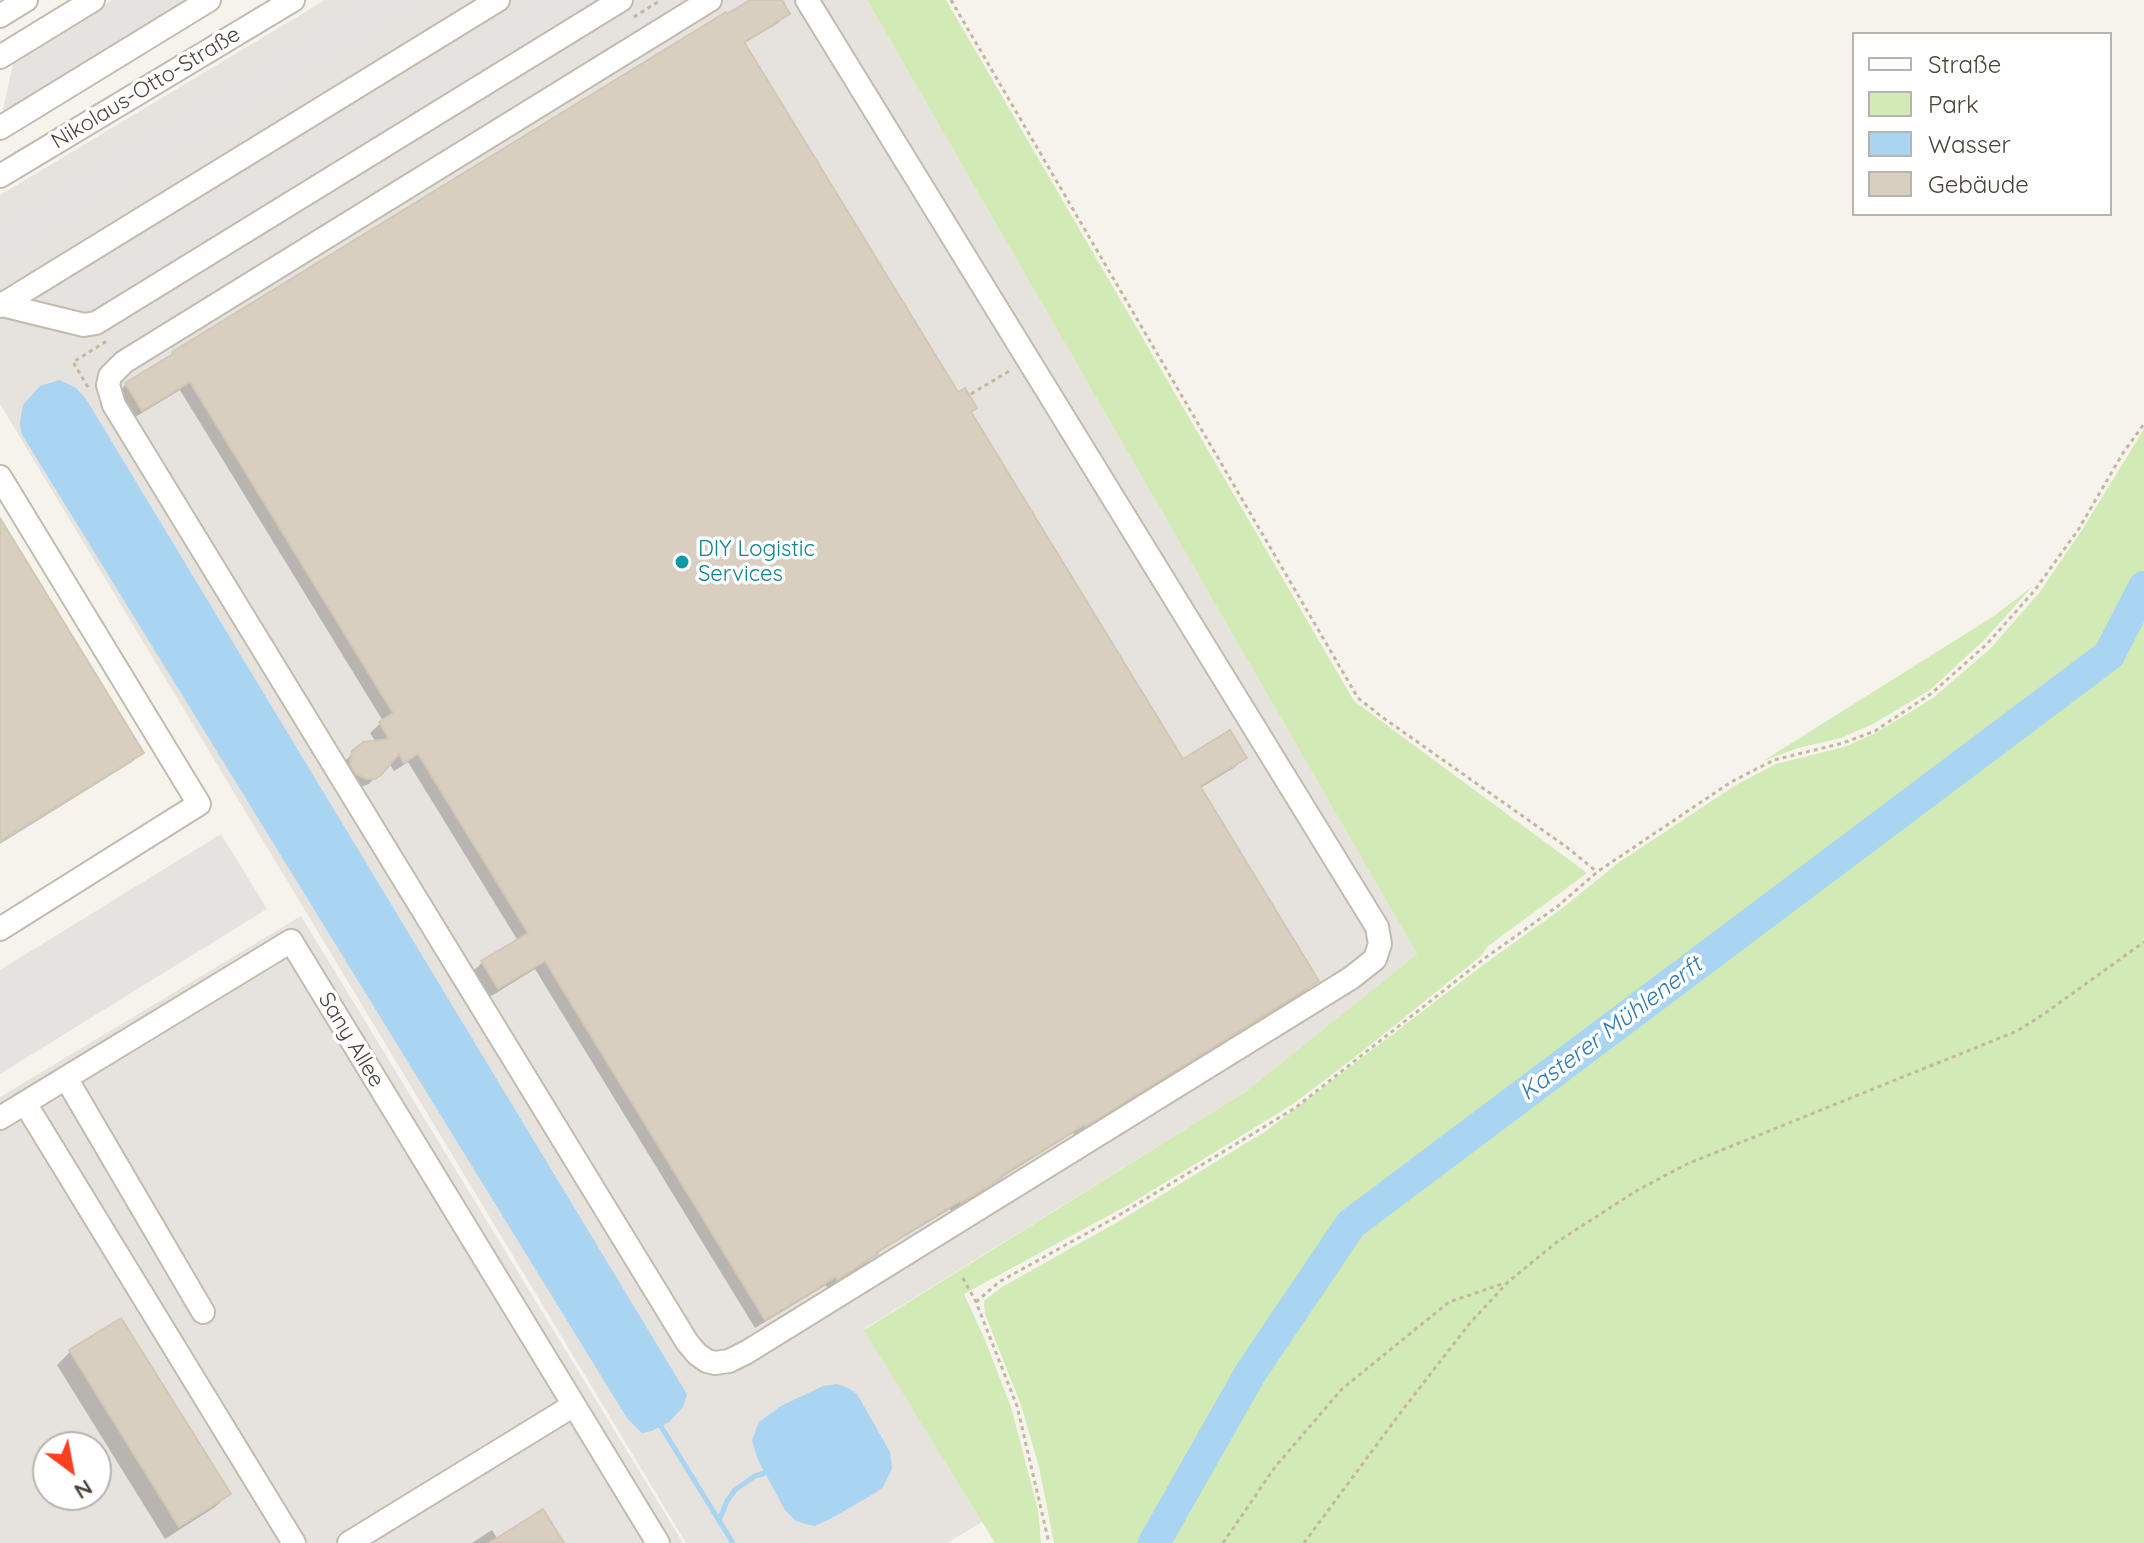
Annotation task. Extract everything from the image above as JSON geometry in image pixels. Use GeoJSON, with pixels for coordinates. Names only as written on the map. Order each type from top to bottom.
{"type":"FeatureCollection","features":[{"type":"Feature","properties":{"kind":"street"},"geometry":{"type":"LineString","coordinates":[[0,16],[26,0]]}},
{"type":"Feature","properties":{"kind":"street"},"geometry":{"type":"LineString","coordinates":[[0,57],[93,0]]}},
{"type":"Feature","properties":{"kind":"street"},"geometry":{"type":"LineString","coordinates":[[0,128],[209,0]]}},
{"type":"Feature","properties":{"kind":"street","name":"Nikolaus-Otto-Straße"},"geometry":{"type":"LineString","coordinates":[[0,176],[293,0]]}},
{"type":"Feature","properties":{"kind":"street"},"geometry":{"type":"LineString","coordinates":[[1,306],[498,0]]}},
{"type":"Feature","properties":{"kind":"street"},"geometry":{"type":"LineString","coordinates":[[710,0],[124,362],[110,376],[108,385],[114,405],[687,1342],[697,1354],[715,1363],[729,1361],[747,1352],[1351,978],[1370,965],[1378,952],[1380,934],[807,0]]}},
{"type":"Feature","properties":{"kind":"street"},"geometry":{"type":"LineString","coordinates":[[1,306],[84,325],[96,323],[624,10]]}},
{"type":"Feature","properties":{"kind":"street"},"geometry":{"type":"LineString","coordinates":[[0,477],[199,804],[0,929]]}},
{"type":"Feature","properties":{"kind":"street","name":"Sany Allee"},"geometry":{"type":"LineString","coordinates":[[0,1118],[291,941],[658,1543]]}},
{"type":"Feature","properties":{"kind":"street"},"geometry":{"type":"LineString","coordinates":[[66,1078],[203,1312]]}},
{"type":"Feature","properties":{"kind":"street"},"geometry":{"type":"LineString","coordinates":[[25,1103],[294,1543]]}},
{"type":"Feature","properties":{"kind":"street"},"geometry":{"type":"LineString","coordinates":[[349,1543],[574,1405]]}},
{"type":"Feature","properties":{"kind":"path"},"geometry":{"type":"LineString","coordinates":[[624,10],[661,0]]}},
{"type":"Feature","properties":{"kind":"path"},"geometry":{"type":"LineString","coordinates":[[951,0],[1358,698],[1597,872]]}},
{"type":"Feature","properties":{"kind":"path"},"geometry":{"type":"LineString","coordinates":[[971,394],[1029,359]]}},
{"type":"Feature","properties":{"kind":"path"},"geometry":{"type":"LineString","coordinates":[[976,1302],[999,1282],[1116,1217],[1295,1108],[1485,958],[1558,906],[1597,872],[1731,782],[1774,760],[1843,743],[1875,731],[1932,693],[1987,644],[2035,590],[2078,530],[2123,453],[2144,424]]}},
{"type":"Feature","properties":{"kind":"path"},"geometry":{"type":"LineString","coordinates":[[1304,1543],[1470,1323],[1508,1282],[1557,1242],[1636,1191],[1687,1164],[2017,1031],[2144,942]]}},
{"type":"Feature","properties":{"kind":"path"},"geometry":{"type":"LineString","coordinates":[[963,1278],[976,1302],[1017,1406],[1049,1543]]}},
{"type":"Feature","properties":{"kind":"path"},"geometry":{"type":"LineString","coordinates":[[1223,1543],[1275,1467],[1342,1389],[1449,1302],[1508,1282]]}},
{"type":"Feature","properties":{"kind":"shaded area"},"geometry":{"type":"Polygon","coordinates":[[[112,0],[192,0],[1,118],[14,60],[112,0]]]}},
{"type":"Feature","properties":{"kind":"shaded area"},"geometry":{"type":"Polygon","coordinates":[[[325,0],[867,0],[1417,954],[1245,1092],[864,1329],[982,1522],[947,1543],[686,1543],[0,404],[0,195],[325,0]]]}},
{"type":"Feature","properties":{"kind":"shaded area"},"geometry":{"type":"Polygon","coordinates":[[[356,0],[440,0],[0,270],[0,219],[356,0]]]}},
{"type":"Feature","properties":{"kind":"shaded area"},"geometry":{"type":"Polygon","coordinates":[[[525,0],[603,0],[95,313],[37,300],[525,0]]]}},
{"type":"Feature","properties":{"kind":"shaded area"},"geometry":{"type":"Polygon","coordinates":[[[667,0],[677,0],[682,7],[624,43],[617,31],[667,0]]]}},
{"type":"Feature","properties":{"kind":"shaded area"},"geometry":{"type":"Polygon","coordinates":[[[159,311],[167,323],[109,359],[102,347],[159,311]]]}},
{"type":"Feature","properties":{"kind":"shaded area"},"geometry":{"type":"Polygon","coordinates":[[[221,834],[267,909],[0,1074],[0,970],[221,834]]]}},
{"type":"Feature","properties":{"kind":"shaded area"},"geometry":{"type":"Polygon","coordinates":[[[301,916],[683,1543],[0,1543],[0,1097],[301,916]]]}},
{"type":"Feature","properties":{"kind":"green space"},"geometry":{"type":"Polygon","coordinates":[[[867,0],[946,0],[1354,701],[1587,873],[1487,947],[1481,956],[1293,1104],[1130,1204],[964,1294],[1011,1407],[1038,1510],[1041,1543],[995,1543],[864,1330],[1245,1092],[1417,954],[867,0]]]}},
{"type":"Feature","properties":{"kind":"green space"},"geometry":{"type":"Polygon","coordinates":[[[2144,429],[2144,581],[2106,653],[1347,1222],[1246,1369],[1142,1543],[1054,1543],[1039,1467],[1021,1405],[985,1314],[984,1301],[1002,1287],[1121,1220],[1266,1131],[1618,863],[1736,785],[1776,764],[1844,747],[1876,733],[1933,698],[1990,649],[2039,593],[2144,429]]]}},
{"type":"Feature","properties":{"kind":"green space"},"geometry":{"type":"Polygon","coordinates":[[[2033,586],[1983,641],[1930,690],[1873,724],[1841,738],[1798,748],[1763,761],[1994,616],[2033,586]]]}},
{"type":"Feature","properties":{"kind":"green space"},"geometry":{"type":"Polygon","coordinates":[[[2144,592],[2144,1543],[1160,1543],[1256,1376],[1355,1229],[2111,656],[2144,592]]]}},
{"type":"Feature","properties":{"kind":"water"},"geometry":{"type":"Polygon","coordinates":[[[60,380],[76,388],[86,399],[685,1391],[687,1395],[683,1407],[669,1422],[642,1433],[627,1418],[21,433],[23,405],[40,386],[60,380]]]}},
{"type":"Feature","properties":{"kind":"water"},"geometry":{"type":"Polygon","coordinates":[[[837,1384],[857,1394],[890,1452],[892,1469],[883,1487],[875,1493],[815,1526],[796,1521],[785,1510],[758,1460],[752,1440],[759,1422],[781,1406],[823,1386],[837,1384]]]}},
{"type":"Feature","properties":{"kind":"building","name":"DIY Logistic Services"},"geometry":{"type":"Polygon","coordinates":[[[750,0],[782,0],[790,14],[744,42],[958,392],[965,388],[977,408],[971,412],[1183,759],[1230,730],[1247,758],[1200,786],[1319,981],[877,1252],[837,1280],[836,1277],[765,1320],[545,961],[498,989],[481,961],[528,933],[418,754],[404,763],[399,754],[375,779],[356,774],[350,765],[352,751],[363,742],[389,739],[379,722],[393,713],[190,382],[142,411],[125,383],[750,0]]]}},
{"type":"Feature","properties":{"kind":"building"},"geometry":{"type":"Polygon","coordinates":[[[0,518],[144,753],[0,841],[0,518]]]}},
{"type":"Feature","properties":{"kind":"building"},"geometry":{"type":"Polygon","coordinates":[[[121,1318],[231,1494],[179,1527],[69,1350],[121,1318]]]}},
{"type":"Feature","properties":{"kind":"building"},"geometry":{"type":"Polygon","coordinates":[[[543,1509],[564,1543],[489,1543],[543,1509]]]}},
{"type":"Feature","properties":{"kind":"waterway","name":"Kasterer Mühlenerft"},"geometry":{"type":"LineString","coordinates":[[1154,1543],[1251,1372],[1351,1224],[2109,655],[2144,587]]}},
{"type":"Feature","properties":{"kind":"waterway"},"geometry":{"type":"LineString","coordinates":[[657,1420],[733,1543]]}},
{"type":"Feature","properties":{"kind":"waterway"},"geometry":{"type":"LineString","coordinates":[[719,1521],[735,1490],[755,1476],[771,1471]]}},
{"type":"Feature","properties":{"kind":"place","name":"DIY Logistic Services"},"geometry":{"type":"Point","coordinates":[682,562]}}]}
